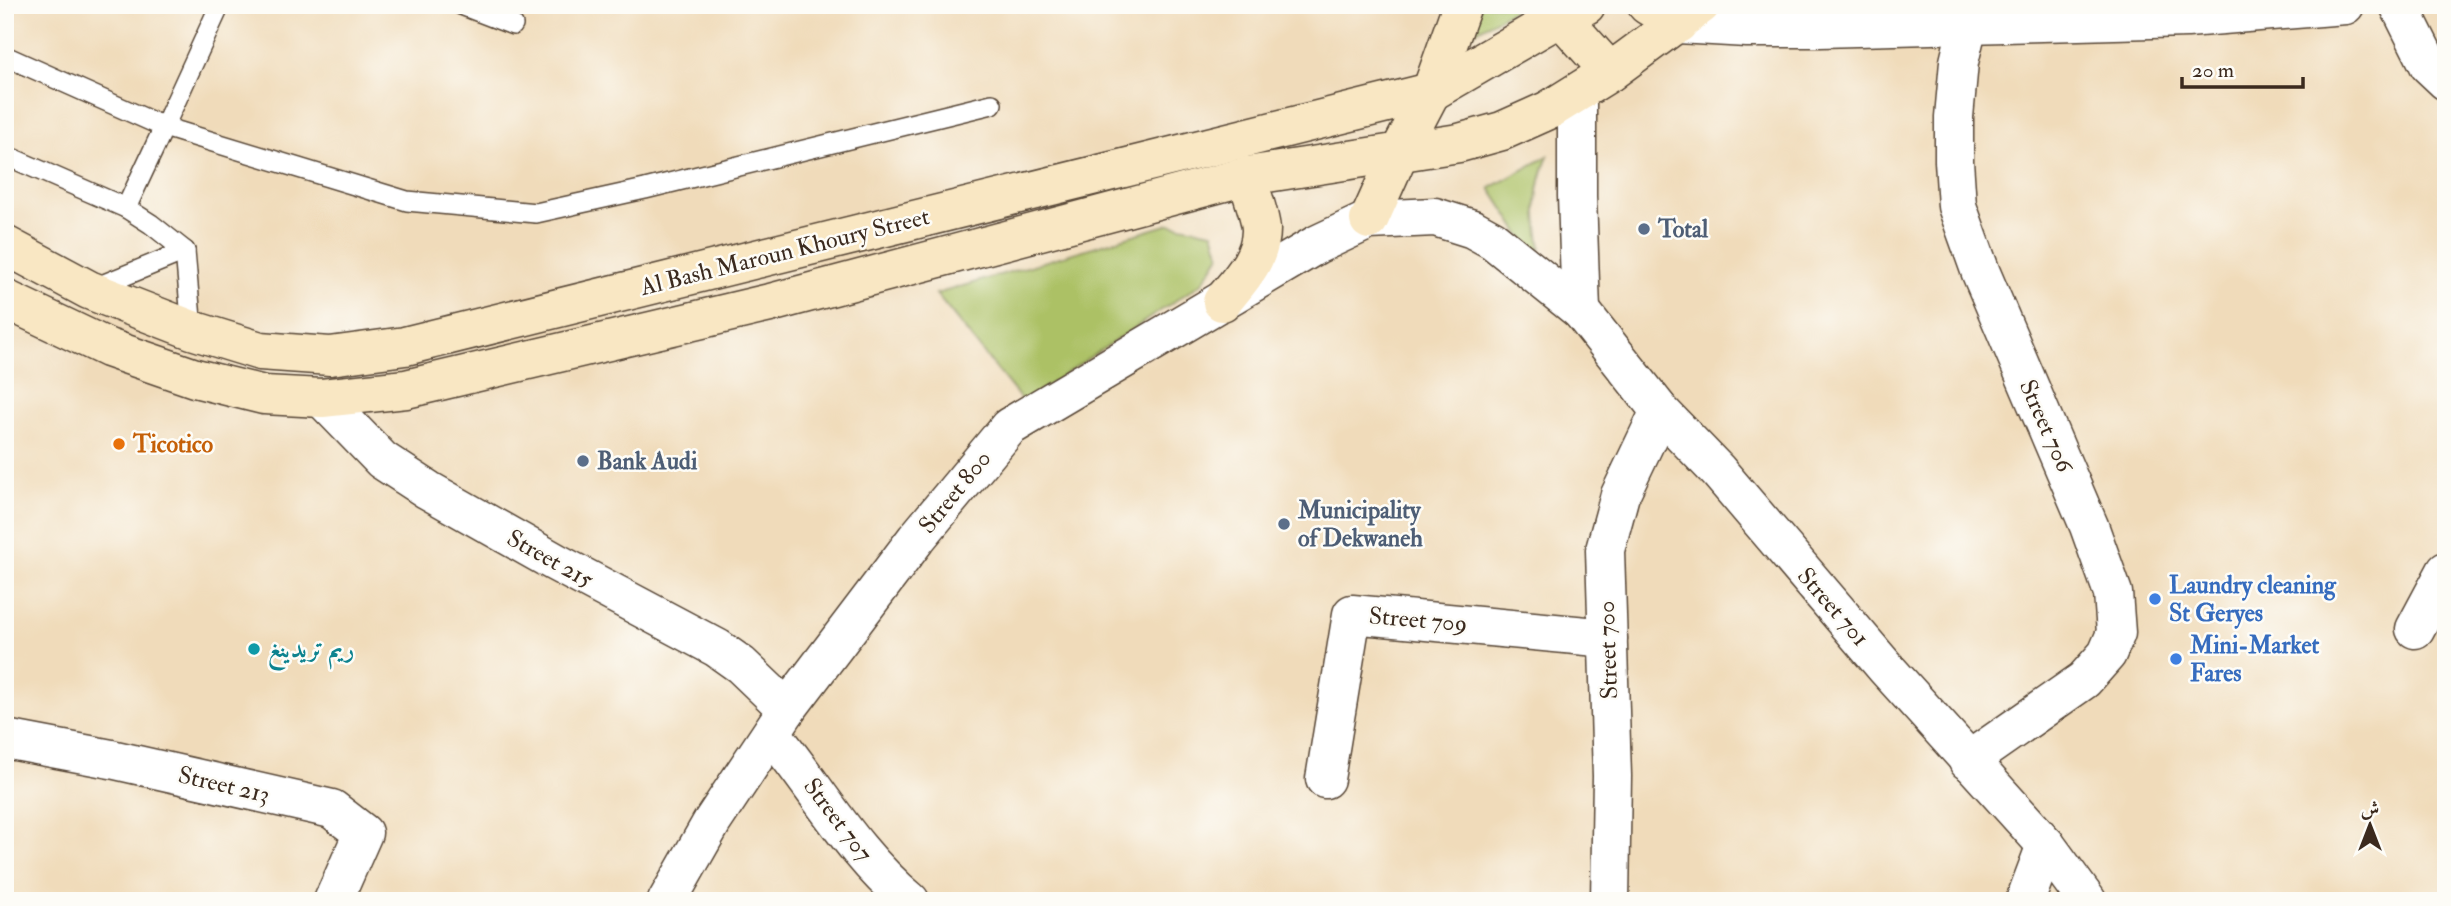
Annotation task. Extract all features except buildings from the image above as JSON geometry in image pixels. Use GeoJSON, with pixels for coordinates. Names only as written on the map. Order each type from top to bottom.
{"type":"FeatureCollection","features":[{"type":"Feature","properties":{"kind":"main road"},"geometry":{"type":"LineString","coordinates":[[1369,220],[1399,153],[1431,92],[1462,5]]}},
{"type":"Feature","properties":{"kind":"main road"},"geometry":{"type":"LineString","coordinates":[[1566,9],[1610,72]]}},
{"type":"Feature","properties":{"kind":"main road","name":"Al Bash Maroun Khoury Street"},"geometry":{"type":"LineString","coordinates":[[5,245],[89,290],[192,330],[260,351],[330,356],[405,346],[1431,92],[1566,9]]}},
{"type":"Feature","properties":{"kind":"main road","name":"Al Bash Maroun Khoury Street"},"geometry":{"type":"LineString","coordinates":[[5,299],[108,348],[195,378],[264,395],[322,398],[406,389],[771,303],[1247,176],[1459,144],[1502,131],[1549,110],[1577,93],[1610,72],[1676,11]]}},
{"type":"Feature","properties":{"kind":"main road"},"geometry":{"type":"LineString","coordinates":[[1222,302],[1248,270],[1256,252],[1261,229],[1247,176]]}},
{"type":"Feature","properties":{"kind":"street"},"geometry":{"type":"LineString","coordinates":[[2399,5],[2429,65],[2446,81]]}},
{"type":"Feature","properties":{"kind":"street"},"geometry":{"type":"LineString","coordinates":[[1676,11],[1808,28],[2187,18],[2325,6]]}},
{"type":"Feature","properties":{"kind":"street","name":"Street 706"},"geometry":{"type":"LineString","coordinates":[[1968,24],[1959,62],[1954,117],[1957,206],[1986,285],[2089,526],[2113,593],[2116,633],[2107,654],[2084,680],[1968,761]]}},
{"type":"Feature","properties":{"kind":"street"},"geometry":{"type":"LineString","coordinates":[[1577,93],[1581,311]]}},
{"type":"Feature","properties":{"kind":"street","name":"Street 701"},"geometry":{"type":"LineString","coordinates":[[1369,220],[1435,217],[1473,229],[1493,240],[1581,311],[1660,411],[1718,471],[1968,761],[2046,845],[2087,901]]}},
{"type":"Feature","properties":{"kind":"street","name":"Street 800"},"geometry":{"type":"LineString","coordinates":[[667,901],[712,822],[779,722],[916,539],[1009,427],[1316,245],[1369,220]]}},
{"type":"Feature","properties":{"kind":"street","name":"Street 215"},"geometry":{"type":"LineString","coordinates":[[322,398],[382,460],[480,521],[717,648],[741,665],[779,722]]}},
{"type":"Feature","properties":{"kind":"street","name":"Street 700"},"geometry":{"type":"LineString","coordinates":[[1610,901],[1612,776],[1605,550],[1620,495],[1660,411]]}},
{"type":"Feature","properties":{"kind":"street"},"geometry":{"type":"LineString","coordinates":[[2415,629],[2446,571]]}},
{"type":"Feature","properties":{"kind":"street","name":"Street 709"},"geometry":{"type":"LineString","coordinates":[[1325,779],[1352,614],[1608,638]]}},
{"type":"Feature","properties":{"kind":"street","name":"Street 707"},"geometry":{"type":"LineString","coordinates":[[779,722],[865,857],[910,901]]}},
{"type":"Feature","properties":{"kind":"street","name":"Street 213"},"geometry":{"type":"LineString","coordinates":[[5,739],[111,759],[332,809],[363,833],[333,901]]}},
{"type":"Feature","properties":{"kind":"street"},"geometry":{"type":"LineString","coordinates":[[2025,901],[2046,845]]}},
{"type":"Feature","properties":{"kind":"lane"},"geometry":{"type":"LineString","coordinates":[[126,208],[220,5]]}},
{"type":"Feature","properties":{"kind":"lane"},"geometry":{"type":"LineString","coordinates":[[461,5],[513,25]]}},
{"type":"Feature","properties":{"kind":"lane"},"geometry":{"type":"LineString","coordinates":[[5,56],[164,127],[407,201],[536,213],[659,186],[992,104]]}},
{"type":"Feature","properties":{"kind":"lane"},"geometry":{"type":"LineString","coordinates":[[5,155],[126,208],[185,251],[192,330]]}},
{"type":"Feature","properties":{"kind":"lane"},"geometry":{"type":"LineString","coordinates":[[89,290],[185,251]]}},
{"type":"Feature","properties":{"kind":"green space"},"geometry":{"type":"Polygon","coordinates":[[[1481,5],[1522,5],[1471,34],[1481,5]]]}},
{"type":"Feature","properties":{"kind":"green space"},"geometry":{"type":"Polygon","coordinates":[[[1548,156],[1537,201],[1541,248],[1531,251],[1490,188],[1548,156]]]}},
{"type":"Feature","properties":{"kind":"green space"},"geometry":{"type":"Polygon","coordinates":[[[1170,224],[1213,232],[1220,255],[1202,283],[1023,402],[936,294],[1170,224]]]}},
{"type":"Feature","properties":{"kind":"place","name":"Total"},"geometry":{"type":"Point","coordinates":[1644,229]}},
{"type":"Feature","properties":{"kind":"place","name":"Ticotico"},"geometry":{"type":"Point","coordinates":[119,444]}},
{"type":"Feature","properties":{"kind":"place","name":"Bank Audi"},"geometry":{"type":"Point","coordinates":[583,461]}},
{"type":"Feature","properties":{"kind":"place","name":"Municipality of Dekwaneh"},"geometry":{"type":"Point","coordinates":[1284,524]}},
{"type":"Feature","properties":{"kind":"place","name":"Laundry cleaning St Geryes"},"geometry":{"type":"Point","coordinates":[2155,599]}},
{"type":"Feature","properties":{"kind":"place","name":"ريم تريدينغ"},"geometry":{"type":"Point","coordinates":[254,649]}},
{"type":"Feature","properties":{"kind":"place","name":"Mini-Market Fares"},"geometry":{"type":"Point","coordinates":[2176,659]}}]}
